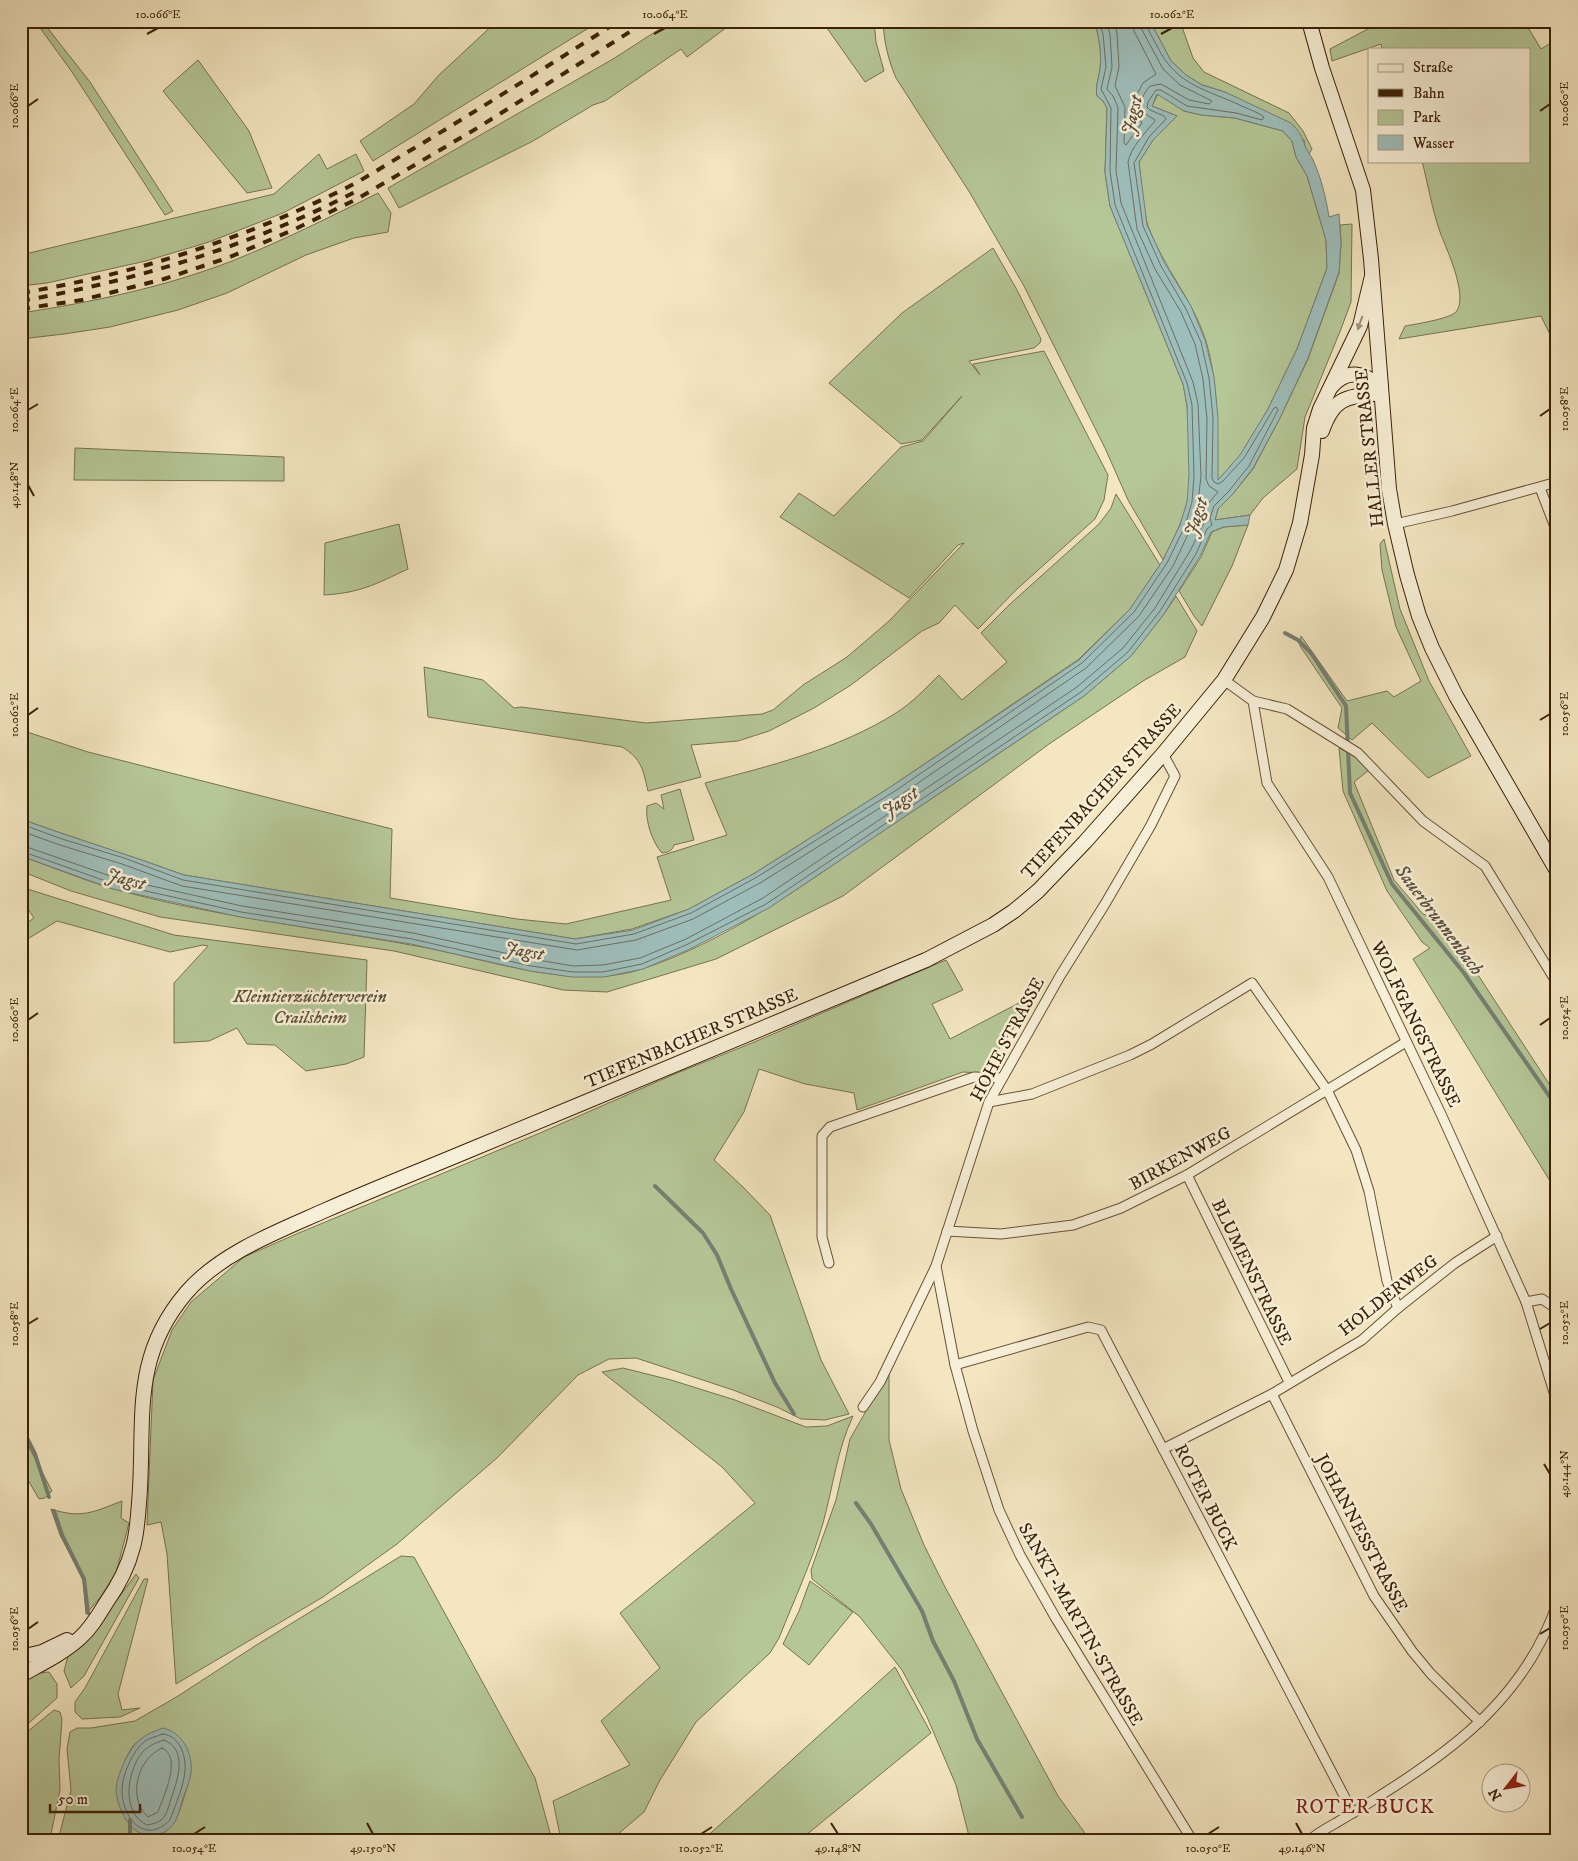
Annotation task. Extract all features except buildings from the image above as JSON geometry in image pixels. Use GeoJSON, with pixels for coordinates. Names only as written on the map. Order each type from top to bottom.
{"type":"FeatureCollection","features":[{"type":"Feature","properties":{"kind":"main road","name":"HALLER STRASSE"},"geometry":{"type":"LineString","coordinates":[[1309,21],[1322,68],[1363,190],[1368,222],[1389,489],[1395,524],[1418,616],[1456,696],[1557,871]]}},
{"type":"Feature","properties":{"kind":"main road","name":"TIEFENBACHER STRASSE"},"geometry":{"type":"LineString","coordinates":[[24,1673],[55,1657],[81,1638],[102,1610],[124,1573],[135,1539],[140,1488],[142,1409],[148,1363],[162,1326],[188,1290],[201,1278],[244,1249],[277,1232],[389,1183],[917,964],[973,936],[1014,912],[1038,891],[1085,842],[1163,754],[1224,680],[1263,617],[1286,570],[1300,523],[1312,455],[1314,428],[1320,408],[1360,326],[1372,276]]}},
{"type":"Feature","properties":{"kind":"main road"},"geometry":{"type":"LineString","coordinates":[[1328,390],[1335,382],[1350,375],[1363,375],[1381,390]]}},
{"type":"Feature","properties":{"kind":"main road","name":"TIEFENBACHER STRASSE"},"geometry":{"type":"LineString","coordinates":[[1312,455],[1328,415],[1334,406],[1351,397],[1381,390]]}},
{"type":"Feature","properties":{"kind":"main road","name":"TIEFENBACHER STRASSE"},"geometry":{"type":"LineString","coordinates":[[21,1657],[57,1646],[79,1631],[102,1610]]}},
{"type":"Feature","properties":{"kind":"street"},"geometry":{"type":"LineString","coordinates":[[1395,524],[1452,511],[1557,482]]}},
{"type":"Feature","properties":{"kind":"street"},"geometry":{"type":"LineString","coordinates":[[1540,488],[1557,532]]}},
{"type":"Feature","properties":{"kind":"street"},"geometry":{"type":"LineString","coordinates":[[1224,680],[1253,701],[1287,709],[1358,753],[1423,821],[1485,866],[1557,982]]}},
{"type":"Feature","properties":{"kind":"street","name":"WOLFGANGSTRASSE"},"geometry":{"type":"LineString","coordinates":[[1253,701],[1267,783],[1328,877],[1441,1114],[1526,1302],[1557,1402]]}},
{"type":"Feature","properties":{"kind":"street","name":"HOHE STRASSE"},"geometry":{"type":"LineString","coordinates":[[863,1407],[880,1382],[936,1266],[989,1102],[1060,976],[1151,825],[1174,776],[1163,754]]}},
{"type":"Feature","properties":{"kind":"street"},"geometry":{"type":"LineString","coordinates":[[989,1102],[1032,1094],[1130,1055],[1152,1044],[1252,983],[1327,1090],[1356,1150],[1369,1191],[1387,1281],[1398,1308]]}},
{"type":"Feature","properties":{"kind":"street","name":"BIRKENWEG"},"geometry":{"type":"LineString","coordinates":[[947,1231],[1001,1234],[1073,1225],[1121,1208],[1187,1176],[1406,1042]]}},
{"type":"Feature","properties":{"kind":"street"},"geometry":{"type":"LineString","coordinates":[[829,1263],[822,1237],[822,1136],[830,1127],[974,1077],[1002,1078]]}},
{"type":"Feature","properties":{"kind":"street","name":"BLUMENSTRASSE"},"geometry":{"type":"LineString","coordinates":[[1187,1176],[1289,1382]]}},
{"type":"Feature","properties":{"kind":"street","name":"HOLDERWEG"},"geometry":{"type":"LineString","coordinates":[[1163,1449],[1272,1394],[1289,1382],[1362,1340],[1398,1308],[1455,1263],[1497,1236]]}},
{"type":"Feature","properties":{"kind":"street","name":"SANKT-MARTIN-STRASSE"},"geometry":{"type":"LineString","coordinates":[[936,1266],[955,1366],[997,1507],[1054,1617],[1192,1840]]}},
{"type":"Feature","properties":{"kind":"street"},"geometry":{"type":"LineString","coordinates":[[1526,1302],[1542,1300],[1557,1309]]}},
{"type":"Feature","properties":{"kind":"street","name":"ROTER BUCK"},"geometry":{"type":"LineString","coordinates":[[955,1366],[1088,1328],[1101,1330],[1353,1813]]}},
{"type":"Feature","properties":{"kind":"street","name":"JOHANNESSTRASSE"},"geometry":{"type":"LineString","coordinates":[[1272,1394],[1374,1596],[1412,1651],[1431,1674],[1480,1722]]}},
{"type":"Feature","properties":{"kind":"street"},"geometry":{"type":"LineString","coordinates":[[1310,1840],[1432,1762],[1458,1743],[1495,1707],[1521,1675],[1556,1611]]}},
{"type":"Feature","properties":{"kind":"green space"},"geometry":{"type":"Polygon","coordinates":[[[35,21],[42,21],[90,82],[173,211],[165,215],[72,72],[35,21]]]}},
{"type":"Feature","properties":{"kind":"green space"},"geometry":{"type":"Polygon","coordinates":[[[497,21],[600,21],[373,161],[360,141],[414,104],[438,76],[497,21]]]}},
{"type":"Feature","properties":{"kind":"green space"},"geometry":{"type":"Polygon","coordinates":[[[672,21],[735,21],[687,57],[681,49],[605,101],[593,105],[533,141],[399,208],[388,188],[613,59],[672,21]]]}},
{"type":"Feature","properties":{"kind":"green space"},"geometry":{"type":"Polygon","coordinates":[[[822,21],[874,21],[876,42],[884,71],[865,82],[822,21]]]}},
{"type":"Feature","properties":{"kind":"green space"},"geometry":{"type":"Polygon","coordinates":[[[883,21],[1094,21],[1099,38],[1101,57],[1096,89],[1097,96],[1107,108],[1105,172],[1110,206],[1183,384],[1188,412],[1191,460],[1187,503],[1163,560],[1128,500],[1105,448],[1024,286],[970,193],[896,78],[887,50],[883,21]]]}},
{"type":"Feature","properties":{"kind":"green space"},"geometry":{"type":"Polygon","coordinates":[[[1150,21],[1180,21],[1193,58],[1204,72],[1289,113],[1303,131],[1312,149],[1309,154],[1304,140],[1225,92],[1202,85],[1186,75],[1171,61],[1150,21]]]}},
{"type":"Feature","properties":{"kind":"green space"},"geometry":{"type":"Polygon","coordinates":[[[1383,21],[1524,21],[1541,49],[1557,39],[1557,349],[1541,316],[1399,339],[1405,326],[1447,317],[1456,312],[1459,305],[1460,295],[1455,272],[1437,223],[1422,162],[1530,162],[1530,48],[1382,48],[1381,44],[1332,61],[1330,49],[1383,21]]]}},
{"type":"Feature","properties":{"kind":"green space"},"geometry":{"type":"Polygon","coordinates":[[[198,60],[249,131],[272,188],[247,193],[163,91],[198,60]]]}},
{"type":"Feature","properties":{"kind":"green space"},"geometry":{"type":"Polygon","coordinates":[[[1158,94],[1184,111],[1201,115],[1235,118],[1283,131],[1292,141],[1296,157],[1307,176],[1326,240],[1327,268],[1297,349],[1268,409],[1240,456],[1217,481],[1215,393],[1206,341],[1194,312],[1154,241],[1148,226],[1142,195],[1139,162],[1153,140],[1177,116],[1152,106],[1158,94]]]}},
{"type":"Feature","properties":{"kind":"green space"},"geometry":{"type":"Polygon","coordinates":[[[319,154],[327,169],[356,154],[364,171],[283,213],[209,242],[146,261],[47,283],[21,286],[21,255],[274,194],[319,154]]]}},
{"type":"Feature","properties":{"kind":"green space"},"geometry":{"type":"Polygon","coordinates":[[[378,193],[391,213],[388,232],[354,238],[306,255],[227,293],[178,310],[110,327],[21,339],[21,313],[128,293],[181,279],[232,261],[269,245],[378,193]]]}},
{"type":"Feature","properties":{"kind":"green space"},"geometry":{"type":"Polygon","coordinates":[[[1352,224],[1351,302],[1305,417],[1297,469],[1263,498],[1250,515],[1215,520],[1218,509],[1253,469],[1308,359],[1339,273],[1340,225],[1352,224]]]}},
{"type":"Feature","properties":{"kind":"green space"},"geometry":{"type":"Polygon","coordinates":[[[993,248],[1017,290],[1041,339],[1040,343],[1034,348],[969,361],[980,375],[973,364],[1044,351],[1108,475],[1104,500],[1095,519],[1017,589],[978,629],[955,605],[939,623],[922,631],[851,685],[814,708],[769,731],[738,741],[691,745],[701,777],[648,791],[641,766],[629,751],[622,747],[428,717],[424,667],[483,680],[514,708],[521,707],[646,723],[762,714],[773,710],[803,685],[847,657],[889,621],[964,543],[958,545],[909,598],[780,517],[799,493],[834,516],[901,447],[923,441],[962,396],[922,440],[901,444],[829,383],[902,313],[993,248]]]}},
{"type":"Feature","properties":{"kind":"green space"},"geometry":{"type":"Polygon","coordinates":[[[75,448],[284,457],[284,481],[74,480],[75,448]]]}},
{"type":"Feature","properties":{"kind":"green space"},"geometry":{"type":"Polygon","coordinates":[[[1116,494],[1160,565],[1130,609],[1079,659],[892,786],[755,873],[689,909],[632,929],[575,939],[184,875],[21,819],[21,730],[88,752],[392,829],[390,898],[517,919],[566,924],[671,900],[657,857],[727,835],[705,783],[804,755],[851,737],[902,709],[939,675],[962,700],[1007,662],[981,633],[1009,605],[1099,524],[1111,508],[1116,494]]]}},
{"type":"Feature","properties":{"kind":"green space"},"geometry":{"type":"Polygon","coordinates":[[[399,524],[408,569],[358,590],[324,595],[325,543],[399,524]]]}},
{"type":"Feature","properties":{"kind":"green space"},"geometry":{"type":"Polygon","coordinates":[[[1248,525],[1232,566],[1202,626],[1179,591],[1201,557],[1212,532],[1224,527],[1248,525]]]}},
{"type":"Feature","properties":{"kind":"green space"},"geometry":{"type":"Polygon","coordinates":[[[1384,539],[1400,609],[1429,681],[1471,756],[1428,778],[1372,723],[1352,740],[1338,728],[1342,708],[1300,646],[1301,636],[1347,701],[1387,691],[1394,697],[1421,681],[1396,627],[1382,570],[1380,544],[1384,539]]]}},
{"type":"Feature","properties":{"kind":"green space"},"geometry":{"type":"Polygon","coordinates":[[[1176,596],[1197,631],[1185,657],[1143,681],[1049,744],[843,896],[716,959],[607,992],[563,990],[394,951],[160,917],[71,891],[21,871],[21,856],[114,889],[187,907],[439,950],[498,964],[559,975],[589,977],[618,975],[645,968],[674,957],[758,914],[1084,696],[1131,656],[1176,596]]]}},
{"type":"Feature","properties":{"kind":"green space"},"geometry":{"type":"Polygon","coordinates":[[[1339,748],[1355,757],[1369,770],[1354,782],[1394,880],[1423,914],[1440,921],[1450,936],[1452,935],[1557,1096],[1557,1187],[1550,1181],[1413,959],[1430,948],[1422,942],[1387,891],[1343,791],[1339,748]]]}},
{"type":"Feature","properties":{"kind":"green space"},"geometry":{"type":"Polygon","coordinates":[[[680,789],[694,840],[674,845],[670,851],[662,853],[650,831],[647,806],[656,803],[664,809],[661,795],[680,789]]]}},
{"type":"Feature","properties":{"kind":"green space","name":"Kleintierzüchterverein Crailsheim"},"geometry":{"type":"Polygon","coordinates":[[[21,887],[174,935],[367,960],[364,1057],[346,1064],[306,1071],[275,1045],[247,1044],[237,1028],[209,1041],[174,1043],[174,983],[208,946],[203,945],[170,952],[57,921],[21,943],[21,927],[34,918],[28,909],[21,906],[21,887]]]}},
{"type":"Feature","properties":{"kind":"green space"},"geometry":{"type":"Polygon","coordinates":[[[946,960],[963,990],[932,1004],[950,1039],[1038,993],[982,1073],[963,1072],[857,1110],[854,1093],[805,1084],[759,1069],[744,1112],[714,1160],[770,1215],[821,1360],[849,1414],[825,1420],[801,1419],[777,1407],[733,1390],[636,1358],[609,1359],[578,1375],[497,1458],[397,1544],[323,1597],[176,1684],[167,1554],[161,1522],[147,1525],[153,1380],[172,1330],[191,1302],[244,1257],[946,960]]]}},
{"type":"Feature","properties":{"kind":"green space"},"geometry":{"type":"Polygon","coordinates":[[[623,1368],[671,1380],[735,1400],[806,1427],[827,1426],[853,1416],[839,1455],[814,1552],[779,1638],[770,1653],[696,1722],[660,1780],[644,1812],[611,1840],[561,1840],[553,1801],[630,1765],[601,1721],[660,1668],[620,1613],[755,1503],[722,1467],[602,1372],[623,1368]]]}},
{"type":"Feature","properties":{"kind":"green space"},"geometry":{"type":"Polygon","coordinates":[[[889,1371],[889,1440],[901,1489],[924,1545],[1058,1796],[1090,1840],[970,1840],[956,1785],[927,1717],[902,1670],[860,1617],[812,1579],[811,1570],[836,1500],[850,1439],[889,1371]]]}},
{"type":"Feature","properties":{"kind":"green space"},"geometry":{"type":"Polygon","coordinates":[[[21,1432],[52,1491],[45,1498],[39,1499],[21,1468],[21,1432]]]}},
{"type":"Feature","properties":{"kind":"green space"},"geometry":{"type":"Polygon","coordinates":[[[122,1501],[121,1518],[129,1523],[116,1573],[99,1599],[86,1614],[83,1579],[60,1535],[51,1509],[79,1514],[95,1511],[122,1501]]]}},
{"type":"Feature","properties":{"kind":"green space"},"geometry":{"type":"Polygon","coordinates":[[[401,1556],[414,1557],[535,1778],[552,1840],[58,1840],[71,1790],[67,1749],[70,1732],[77,1728],[91,1728],[135,1721],[178,1696],[258,1644],[401,1556]],[[142,1738],[132,1747],[125,1760],[146,1836],[163,1832],[172,1825],[185,1795],[191,1773],[142,1738]]]}},
{"type":"Feature","properties":{"kind":"green space"},"geometry":{"type":"Polygon","coordinates":[[[136,1574],[139,1578],[84,1676],[71,1688],[64,1671],[68,1656],[97,1627],[136,1574]]]}},
{"type":"Feature","properties":{"kind":"green space"},"geometry":{"type":"Polygon","coordinates":[[[144,1579],[148,1579],[118,1694],[122,1710],[140,1708],[120,1717],[82,1719],[75,1712],[75,1702],[85,1688],[144,1579]]]}},
{"type":"Feature","properties":{"kind":"green space"},"geometry":{"type":"Polygon","coordinates":[[[810,1581],[853,1612],[809,1665],[783,1644],[799,1611],[810,1581]]]}},
{"type":"Feature","properties":{"kind":"green space"},"geometry":{"type":"Polygon","coordinates":[[[895,1667],[931,1733],[800,1840],[703,1840],[895,1667]]]}},
{"type":"Feature","properties":{"kind":"green space"},"geometry":{"type":"Polygon","coordinates":[[[49,1672],[57,1684],[57,1698],[21,1730],[21,1683],[37,1673],[49,1672]]]}},
{"type":"Feature","properties":{"kind":"green space"},"geometry":{"type":"Polygon","coordinates":[[[54,1710],[60,1712],[62,1719],[59,1760],[60,1790],[50,1839],[21,1840],[21,1737],[54,1710]]]}},
{"type":"Feature","properties":{"kind":"water","name":"Jagst"},"geometry":{"type":"Polygon","coordinates":[[[1094,21],[1150,21],[1171,61],[1186,75],[1202,85],[1225,92],[1291,123],[1303,139],[1316,167],[1329,217],[1339,214],[1341,243],[1339,272],[1308,358],[1280,418],[1253,468],[1232,495],[1218,509],[1215,520],[1250,515],[1248,525],[1223,527],[1211,532],[1200,556],[1164,614],[1131,656],[1084,696],[769,908],[690,949],[643,969],[604,977],[572,977],[530,971],[411,944],[240,917],[113,889],[21,856],[21,819],[184,875],[575,939],[633,930],[689,909],[755,873],[892,786],[1079,660],[1130,609],[1163,560],[1180,525],[1187,502],[1189,475],[1187,405],[1183,384],[1110,206],[1105,172],[1107,108],[1097,96],[1096,89],[1101,57],[1094,21]],[[1157,94],[1152,106],[1177,116],[1153,140],[1139,162],[1147,225],[1165,264],[1191,306],[1205,340],[1214,377],[1218,418],[1218,480],[1240,455],[1268,409],[1297,349],[1327,268],[1326,240],[1307,176],[1296,157],[1292,141],[1283,131],[1235,118],[1201,115],[1184,111],[1157,94]]]}},
{"type":"Feature","properties":{"kind":"water"},"geometry":{"type":"Polygon","coordinates":[[[163,1728],[176,1734],[185,1744],[190,1758],[190,1776],[178,1816],[174,1823],[164,1832],[152,1836],[139,1833],[126,1820],[118,1802],[116,1788],[122,1768],[137,1742],[149,1733],[163,1728]]]}},
{"type":"Feature","properties":{"kind":"waterway","name":"Sauerbrunnenbach"},"geometry":{"type":"LineString","coordinates":[[1285,633],[1298,640],[1311,653],[1346,706],[1350,793],[1392,884],[1464,973],[1557,1107]]}},
{"type":"Feature","properties":{"kind":"waterway"},"geometry":{"type":"LineString","coordinates":[[655,1186],[703,1233],[717,1255],[775,1383],[794,1414]]}},
{"type":"Feature","properties":{"kind":"waterway"},"geometry":{"type":"LineString","coordinates":[[21,1426],[35,1454],[49,1497]]}},
{"type":"Feature","properties":{"kind":"waterway"},"geometry":{"type":"LineString","coordinates":[[856,1503],[871,1524],[922,1611],[933,1641],[954,1681],[977,1739],[1022,1817]]}},
{"type":"Feature","properties":{"kind":"waterway"},"geometry":{"type":"LineString","coordinates":[[54,1511],[62,1535],[84,1579],[88,1613]]}},
{"type":"Feature","properties":{"kind":"waterway"},"geometry":{"type":"LineString","coordinates":[[130,1820],[130,1840]]}},
{"type":"Feature","properties":{"kind":"railway"},"geometry":{"type":"LineString","coordinates":[[21,293],[106,276],[147,265],[229,238],[309,206],[376,171],[619,21]]}},
{"type":"Feature","properties":{"kind":"railway"},"geometry":{"type":"LineString","coordinates":[[21,309],[82,300],[164,279],[230,257],[293,230],[357,199],[479,127],[647,21]]}},
{"type":"Feature","properties":{"kind":"railway"},"geometry":{"type":"LineString","coordinates":[[21,301],[108,283],[192,259],[275,229],[355,192]]}},
{"type":"Feature","properties":{"kind":"district","name":"ROTER BUCK"},"geometry":{"type":"Point","coordinates":[1365,1806]}}]}
